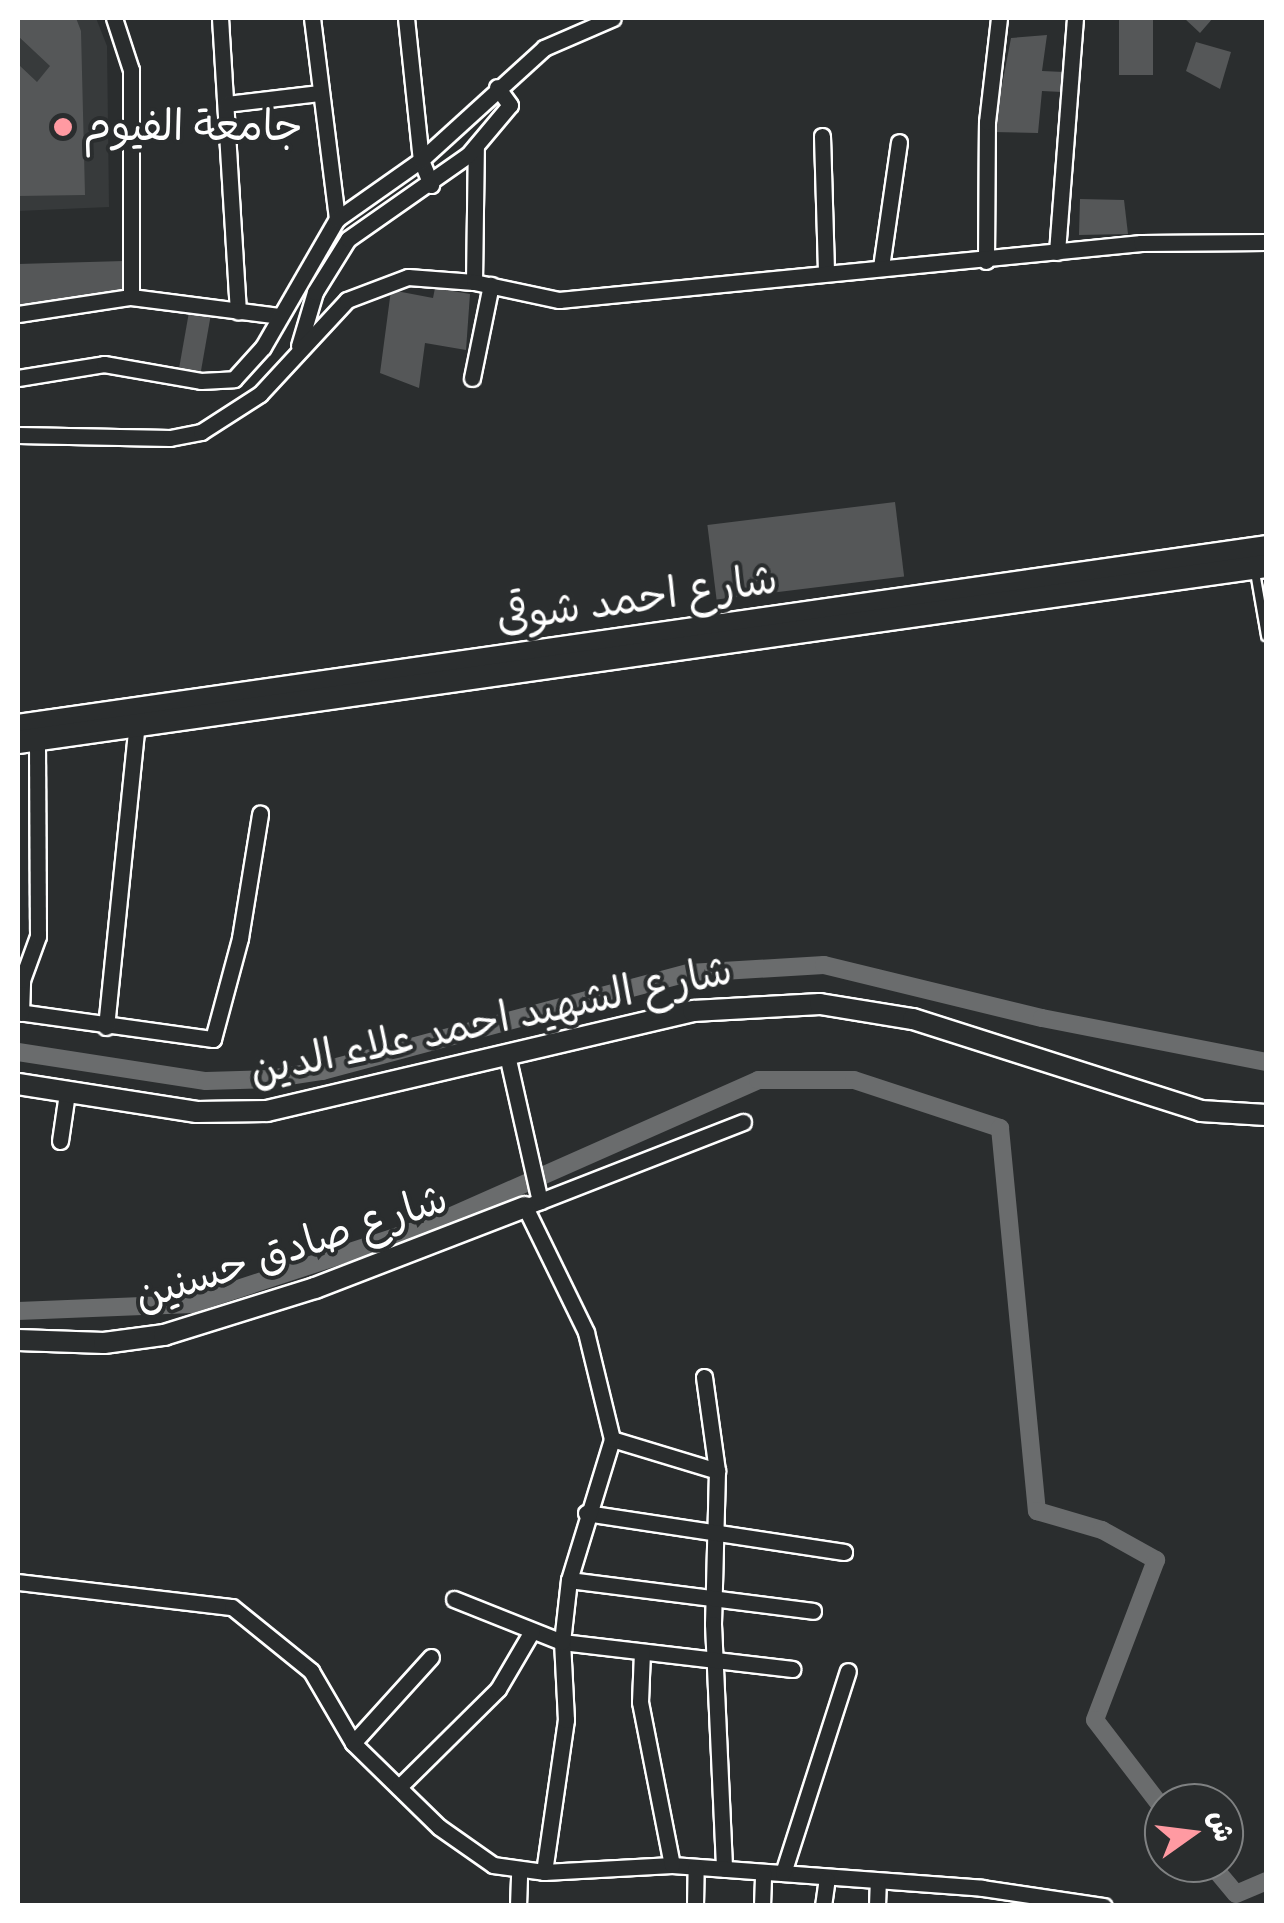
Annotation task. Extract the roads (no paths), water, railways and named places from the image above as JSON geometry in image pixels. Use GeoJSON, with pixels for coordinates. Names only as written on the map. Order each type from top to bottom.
{"type":"FeatureCollection","features":[{"type":"Feature","properties":{"kind":"main road","name":"شارع احمد شوقى"},"geometry":{"type":"LineString","coordinates":[[24,735],[137,724],[1263,560]]}},
{"type":"Feature","properties":{"kind":"main road","name":"شارع احمد شوقى"},"geometry":{"type":"LineString","coordinates":[[24,735],[1263,560]]}},
{"type":"Feature","properties":{"kind":"main road","name":"شارع الشهيد احمد علاء الدين"},"geometry":{"type":"LineString","coordinates":[[18,1084],[197,1112],[266,1111],[693,1011],[820,1004],[913,1019],[1201,1111],[1266,1115]]}},
{"type":"Feature","properties":{"kind":"main road","name":"شارع صادق حسنين"},"geometry":{"type":"LineString","coordinates":[[18,1340],[104,1343],[164,1335],[315,1288],[534,1199]]}},
{"type":"Feature","properties":{"kind":"street"},"geometry":{"type":"LineString","coordinates":[[114,18],[131,70],[131,298]]}},
{"type":"Feature","properties":{"kind":"street"},"geometry":{"type":"LineString","coordinates":[[220,18],[238,311]]}},
{"type":"Feature","properties":{"kind":"street"},"geometry":{"type":"LineString","coordinates":[[312,18],[338,220]]}},
{"type":"Feature","properties":{"kind":"street"},"geometry":{"type":"LineString","coordinates":[[406,18],[421,160],[431,185]]}},
{"type":"Feature","properties":{"kind":"street"},"geometry":{"type":"LineString","coordinates":[[18,378],[104,364],[201,381],[234,379],[250,367],[338,220],[421,160],[544,48],[594,20],[613,18]]}},
{"type":"Feature","properties":{"kind":"street"},"geometry":{"type":"LineString","coordinates":[[986,261],[985,156],[999,18]]}},
{"type":"Feature","properties":{"kind":"street"},"geometry":{"type":"LineString","coordinates":[[1057,252],[1075,18]]}},
{"type":"Feature","properties":{"kind":"street"},"geometry":{"type":"LineString","coordinates":[[298,350],[315,292],[348,239],[370,218],[431,185],[476,146],[510,104],[497,87]]}},
{"type":"Feature","properties":{"kind":"street"},"geometry":{"type":"LineString","coordinates":[[226,104],[320,93]]}},
{"type":"Feature","properties":{"kind":"street"},"geometry":{"type":"LineString","coordinates":[[822,136],[826,270]]}},
{"type":"Feature","properties":{"kind":"street"},"geometry":{"type":"LineString","coordinates":[[881,267],[900,142]]}},
{"type":"Feature","properties":{"kind":"street"},"geometry":{"type":"LineString","coordinates":[[474,282],[476,146]]}},
{"type":"Feature","properties":{"kind":"street"},"geometry":{"type":"LineString","coordinates":[[18,435],[184,438],[260,394],[323,318],[374,286],[408,277],[474,282],[559,300],[826,270],[986,261],[1057,252],[1266,242]]}},
{"type":"Feature","properties":{"kind":"street"},"geometry":{"type":"LineString","coordinates":[[472,378],[492,285]]}},
{"type":"Feature","properties":{"kind":"street"},"geometry":{"type":"LineString","coordinates":[[18,314],[131,298],[279,316]]}},
{"type":"Feature","properties":{"kind":"street"},"geometry":{"type":"LineString","coordinates":[[106,1027],[137,724]]}},
{"type":"Feature","properties":{"kind":"street"},"geometry":{"type":"LineString","coordinates":[[24,735],[38,936],[22,980],[19,1012],[213,1039],[240,938],[260,814]]}},
{"type":"Feature","properties":{"kind":"street"},"geometry":{"type":"LineString","coordinates":[[507,1055],[534,1199],[586,1332],[612,1439],[586,1513],[569,1580],[562,1642],[566,1720],[544,1872]]}},
{"type":"Feature","properties":{"kind":"street"},"geometry":{"type":"LineString","coordinates":[[60,1141],[66,1093]]}},
{"type":"Feature","properties":{"kind":"street"},"geometry":{"type":"LineString","coordinates":[[534,1199],[743,1122]]}},
{"type":"Feature","properties":{"kind":"street"},"geometry":{"type":"LineString","coordinates":[[704,1377],[717,1471],[714,1662],[724,1869]]}},
{"type":"Feature","properties":{"kind":"street"},"geometry":{"type":"LineString","coordinates":[[612,1439],[717,1471]]}},
{"type":"Feature","properties":{"kind":"street"},"geometry":{"type":"LineString","coordinates":[[586,1513],[844,1552]]}},
{"type":"Feature","properties":{"kind":"street"},"geometry":{"type":"LineString","coordinates":[[569,1580],[812,1611]]}},
{"type":"Feature","properties":{"kind":"street"},"geometry":{"type":"LineString","coordinates":[[18,1582],[232,1607],[311,1670],[353,1742],[399,1788],[468,1850],[519,1872],[696,1866],[982,1888],[1104,1906]]}},
{"type":"Feature","properties":{"kind":"street"},"geometry":{"type":"LineString","coordinates":[[454,1599],[562,1642],[792,1669]]}},
{"type":"Feature","properties":{"kind":"street"},"geometry":{"type":"LineString","coordinates":[[399,1788],[498,1688],[532,1631]]}},
{"type":"Feature","properties":{"kind":"street"},"geometry":{"type":"LineString","coordinates":[[642,1652],[640,1702],[672,1865]]}},
{"type":"Feature","properties":{"kind":"street"},"geometry":{"type":"LineString","coordinates":[[353,1742],[431,1657]]}},
{"type":"Feature","properties":{"kind":"street"},"geometry":{"type":"LineString","coordinates":[[783,1873],[848,1671]]}},
{"type":"Feature","properties":{"kind":"street"},"geometry":{"type":"LineString","coordinates":[[695,1906],[696,1866]]}},
{"type":"Feature","properties":{"kind":"street"},"geometry":{"type":"LineString","coordinates":[[518,1906],[519,1872]]}},
{"type":"Feature","properties":{"kind":"street"},"geometry":{"type":"LineString","coordinates":[[762,1906],[764,1872]]}},
{"type":"Feature","properties":{"kind":"street"},"geometry":{"type":"LineString","coordinates":[[823,1906],[827,1879]]}},
{"type":"Feature","properties":{"kind":"street"},"geometry":{"type":"LineString","coordinates":[[876,1906],[878,1883]]}},
{"type":"Feature","properties":{"kind":"lane"},"geometry":{"type":"LineString","coordinates":[[1263,560],[1266,636]]}},
{"type":"Feature","properties":{"kind":"waterway"},"geometry":{"type":"LineString","coordinates":[[18,1052],[206,1081],[269,1079],[322,1071],[689,973],[824,965],[1042,1018],[1266,1062]]}},
{"type":"Feature","properties":{"kind":"waterway"},"geometry":{"type":"LineString","coordinates":[[18,1311],[192,1304],[429,1226],[758,1080],[854,1080],[1000,1128],[1037,1511],[1102,1530],[1156,1560],[1095,1720],[1144,1784]]}},
{"type":"Feature","properties":{"kind":"waterway"},"geometry":{"type":"LineString","coordinates":[[1227,1883],[1236,1894],[1266,1881]]}},
{"type":"Feature","properties":{"kind":"place","name":"جامعة الفيوم"},"geometry":{"type":"Point","coordinates":[63,127]}}]}
